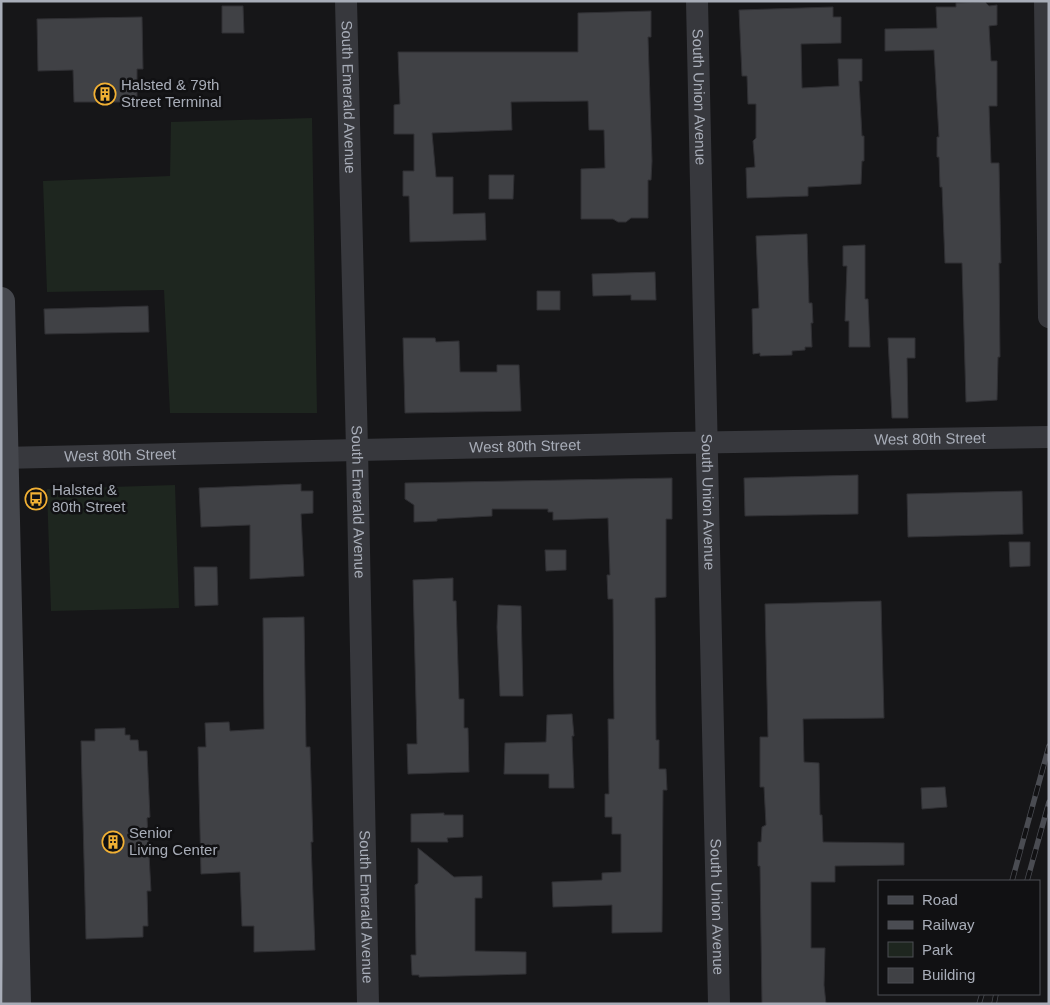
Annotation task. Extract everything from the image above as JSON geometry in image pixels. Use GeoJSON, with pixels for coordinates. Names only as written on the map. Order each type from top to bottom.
{"type":"FeatureCollection","features":[{"type":"Feature","properties":{"kind":"main road"},"geometry":{"type":"LineString","coordinates":[[1,301],[3,458],[17,1004]]}},
{"type":"Feature","properties":{"kind":"street","name":"South Emerald Avenue"},"geometry":{"type":"LineString","coordinates":[[346,1],[368,1004]]}},
{"type":"Feature","properties":{"kind":"street","name":"South Union Avenue"},"geometry":{"type":"LineString","coordinates":[[697,1],[719,1004]]}},
{"type":"Feature","properties":{"kind":"street"},"geometry":{"type":"LineString","coordinates":[[1045,1],[1049,317]]}},
{"type":"Feature","properties":{"kind":"street","name":"West 80th Street"},"geometry":{"type":"LineString","coordinates":[[3,458],[1049,437]]}},
{"type":"Feature","properties":{"kind":"green space"},"geometry":{"type":"Polygon","coordinates":[[[312,118],[317,413],[170,413],[164,290],[47,292],[43,181],[170,176],[171,122],[312,118]]]}},
{"type":"Feature","properties":{"kind":"green space"},"geometry":{"type":"Polygon","coordinates":[[[175,485],[179,608],[51,611],[47,489],[175,485]]]}},
{"type":"Feature","properties":{"kind":"building"},"geometry":{"type":"Polygon","coordinates":[[[985,2],[989,6],[997,5],[997,25],[989,26],[991,61],[997,61],[997,106],[989,106],[991,163],[999,163],[1000,357],[998,357],[997,400],[966,402],[962,263],[945,263],[942,187],[940,187],[939,157],[937,157],[937,137],[939,137],[934,50],[885,51],[885,29],[937,28],[936,7],[956,7],[956,3],[985,2]]]}},
{"type":"Feature","properties":{"kind":"building"},"geometry":{"type":"Polygon","coordinates":[[[222,6],[243,6],[244,33],[222,33],[222,6]]]}},
{"type":"Feature","properties":{"kind":"building"},"geometry":{"type":"Polygon","coordinates":[[[833,7],[833,17],[841,17],[841,43],[801,44],[802,88],[839,86],[838,59],[862,59],[862,81],[859,81],[862,136],[864,136],[864,161],[862,161],[861,184],[808,187],[808,196],[747,198],[746,168],[755,167],[753,141],[756,138],[756,104],[748,104],[747,76],[742,76],[739,10],[833,7]]]}},
{"type":"Feature","properties":{"kind":"building"},"geometry":{"type":"Polygon","coordinates":[[[651,11],[651,37],[648,37],[652,161],[651,180],[648,180],[648,218],[631,218],[626,222],[618,222],[613,219],[581,219],[581,169],[605,168],[604,130],[589,130],[588,101],[511,102],[512,130],[432,133],[436,177],[453,177],[453,214],[485,213],[486,240],[410,242],[409,196],[403,196],[403,171],[414,171],[414,134],[394,134],[394,105],[400,104],[398,52],[578,52],[578,13],[651,11]]]}},
{"type":"Feature","properties":{"kind":"building"},"geometry":{"type":"Polygon","coordinates":[[[142,17],[143,69],[137,69],[137,102],[74,102],[73,70],[38,71],[37,19],[142,17]]]}},
{"type":"Feature","properties":{"kind":"building"},"geometry":{"type":"Polygon","coordinates":[[[489,175],[514,175],[513,199],[489,199],[489,175]]]}},
{"type":"Feature","properties":{"kind":"building"},"geometry":{"type":"Polygon","coordinates":[[[807,234],[809,303],[812,303],[813,323],[811,323],[812,347],[805,347],[805,350],[792,351],[792,355],[760,356],[760,353],[753,354],[752,309],[759,308],[756,236],[807,234]]]}},
{"type":"Feature","properties":{"kind":"building"},"geometry":{"type":"Polygon","coordinates":[[[865,245],[865,299],[868,299],[870,347],[849,347],[849,321],[845,321],[847,266],[843,266],[843,246],[865,245]]]}},
{"type":"Feature","properties":{"kind":"building"},"geometry":{"type":"Polygon","coordinates":[[[655,272],[656,300],[631,300],[631,295],[593,296],[592,274],[655,272]]]}},
{"type":"Feature","properties":{"kind":"building"},"geometry":{"type":"Polygon","coordinates":[[[537,291],[560,291],[560,310],[537,310],[537,291]]]}},
{"type":"Feature","properties":{"kind":"building"},"geometry":{"type":"Polygon","coordinates":[[[148,306],[149,332],[45,334],[44,309],[148,306]]]}},
{"type":"Feature","properties":{"kind":"building"},"geometry":{"type":"Polygon","coordinates":[[[403,338],[435,338],[436,342],[459,341],[460,372],[497,372],[497,365],[519,365],[521,411],[405,413],[403,338]]]}},
{"type":"Feature","properties":{"kind":"building"},"geometry":{"type":"Polygon","coordinates":[[[888,338],[915,338],[915,358],[907,358],[908,418],[892,418],[888,338]]]}},
{"type":"Feature","properties":{"kind":"building"},"geometry":{"type":"Polygon","coordinates":[[[858,475],[858,514],[745,516],[744,478],[858,475]]]}},
{"type":"Feature","properties":{"kind":"building"},"geometry":{"type":"Polygon","coordinates":[[[672,478],[672,519],[666,519],[666,597],[655,598],[656,740],[659,740],[659,769],[666,769],[667,790],[663,790],[662,932],[612,933],[612,905],[553,907],[552,882],[602,880],[602,873],[621,872],[621,834],[612,834],[612,817],[605,817],[605,794],[609,794],[608,719],[614,719],[613,599],[608,599],[607,575],[610,575],[608,518],[553,520],[553,512],[548,512],[548,509],[492,509],[492,516],[414,522],[414,505],[405,499],[405,483],[672,478]]]}},
{"type":"Feature","properties":{"kind":"building"},"geometry":{"type":"Polygon","coordinates":[[[301,484],[301,491],[313,491],[313,513],[301,514],[304,576],[250,579],[250,525],[201,527],[199,488],[301,484]]]}},
{"type":"Feature","properties":{"kind":"building"},"geometry":{"type":"Polygon","coordinates":[[[1022,491],[1023,534],[908,537],[907,494],[1022,491]]]}},
{"type":"Feature","properties":{"kind":"building"},"geometry":{"type":"Polygon","coordinates":[[[1009,542],[1030,542],[1030,566],[1010,567],[1009,542]]]}},
{"type":"Feature","properties":{"kind":"building"},"geometry":{"type":"Polygon","coordinates":[[[545,550],[566,550],[566,570],[546,571],[545,550]]]}},
{"type":"Feature","properties":{"kind":"building"},"geometry":{"type":"Polygon","coordinates":[[[194,567],[217,567],[218,605],[195,606],[194,567]]]}},
{"type":"Feature","properties":{"kind":"building"},"geometry":{"type":"Polygon","coordinates":[[[453,578],[453,601],[456,601],[459,699],[464,699],[464,728],[468,728],[469,772],[408,774],[407,744],[417,744],[413,580],[453,578]]]}},
{"type":"Feature","properties":{"kind":"building"},"geometry":{"type":"Polygon","coordinates":[[[881,601],[884,718],[803,719],[804,762],[819,763],[820,815],[822,815],[823,842],[904,843],[904,865],[835,866],[835,882],[811,882],[811,948],[825,948],[824,985],[826,1004],[762,1004],[758,842],[761,842],[762,827],[766,825],[764,787],[760,787],[760,737],[768,737],[765,604],[881,601]]]}},
{"type":"Feature","properties":{"kind":"building"},"geometry":{"type":"Polygon","coordinates":[[[498,605],[521,606],[523,696],[500,696],[498,605]]]}},
{"type":"Feature","properties":{"kind":"building"},"geometry":{"type":"Polygon","coordinates":[[[304,617],[306,747],[310,747],[315,950],[254,952],[254,926],[242,926],[240,872],[201,874],[198,747],[206,747],[205,723],[229,722],[230,731],[264,729],[263,618],[304,617]]]}},
{"type":"Feature","properties":{"kind":"building"},"geometry":{"type":"Polygon","coordinates":[[[572,714],[574,788],[549,788],[549,774],[504,774],[505,743],[546,742],[547,715],[572,714]]]}},
{"type":"Feature","properties":{"kind":"building","name":"Senior Living Center"},"geometry":{"type":"Polygon","coordinates":[[[125,728],[125,735],[130,735],[130,740],[138,740],[139,751],[147,751],[150,817],[147,818],[151,891],[147,891],[148,926],[143,926],[143,937],[86,939],[81,741],[95,741],[95,729],[125,728]]]}},
{"type":"Feature","properties":{"kind":"building"},"geometry":{"type":"Polygon","coordinates":[[[945,787],[947,807],[922,809],[921,788],[945,787]]]}},
{"type":"Feature","properties":{"kind":"building"},"geometry":{"type":"Polygon","coordinates":[[[444,813],[444,815],[463,815],[463,837],[447,838],[448,842],[411,842],[411,814],[444,813]]]}},
{"type":"Feature","properties":{"kind":"building"},"geometry":{"type":"Polygon","coordinates":[[[418,848],[454,877],[482,876],[482,898],[475,898],[475,951],[526,952],[526,974],[419,977],[419,975],[412,975],[411,955],[416,955],[415,885],[418,883],[418,848]]]}},
{"type":"Feature","properties":{"kind":"railway"},"geometry":{"type":"LineString","coordinates":[[1012,880],[1049,746]]}},
{"type":"Feature","properties":{"kind":"railway"},"geometry":{"type":"LineString","coordinates":[[1027,880],[1049,802]]}},
{"type":"Feature","properties":{"kind":"railway"},"geometry":{"type":"LineString","coordinates":[[979,1004],[982,995]]}},
{"type":"Feature","properties":{"kind":"railway"},"geometry":{"type":"LineString","coordinates":[[994,1004],[996,995]]}},
{"type":"Feature","properties":{"kind":"place","name":"Halsted & 79th Street Terminal"},"geometry":{"type":"Point","coordinates":[105,94]}},
{"type":"Feature","properties":{"kind":"place","name":"Halsted & 80th Street"},"geometry":{"type":"Point","coordinates":[36,499]}},
{"type":"Feature","properties":{"kind":"place","name":"Senior Living Center"},"geometry":{"type":"Point","coordinates":[113,842]}}]}
